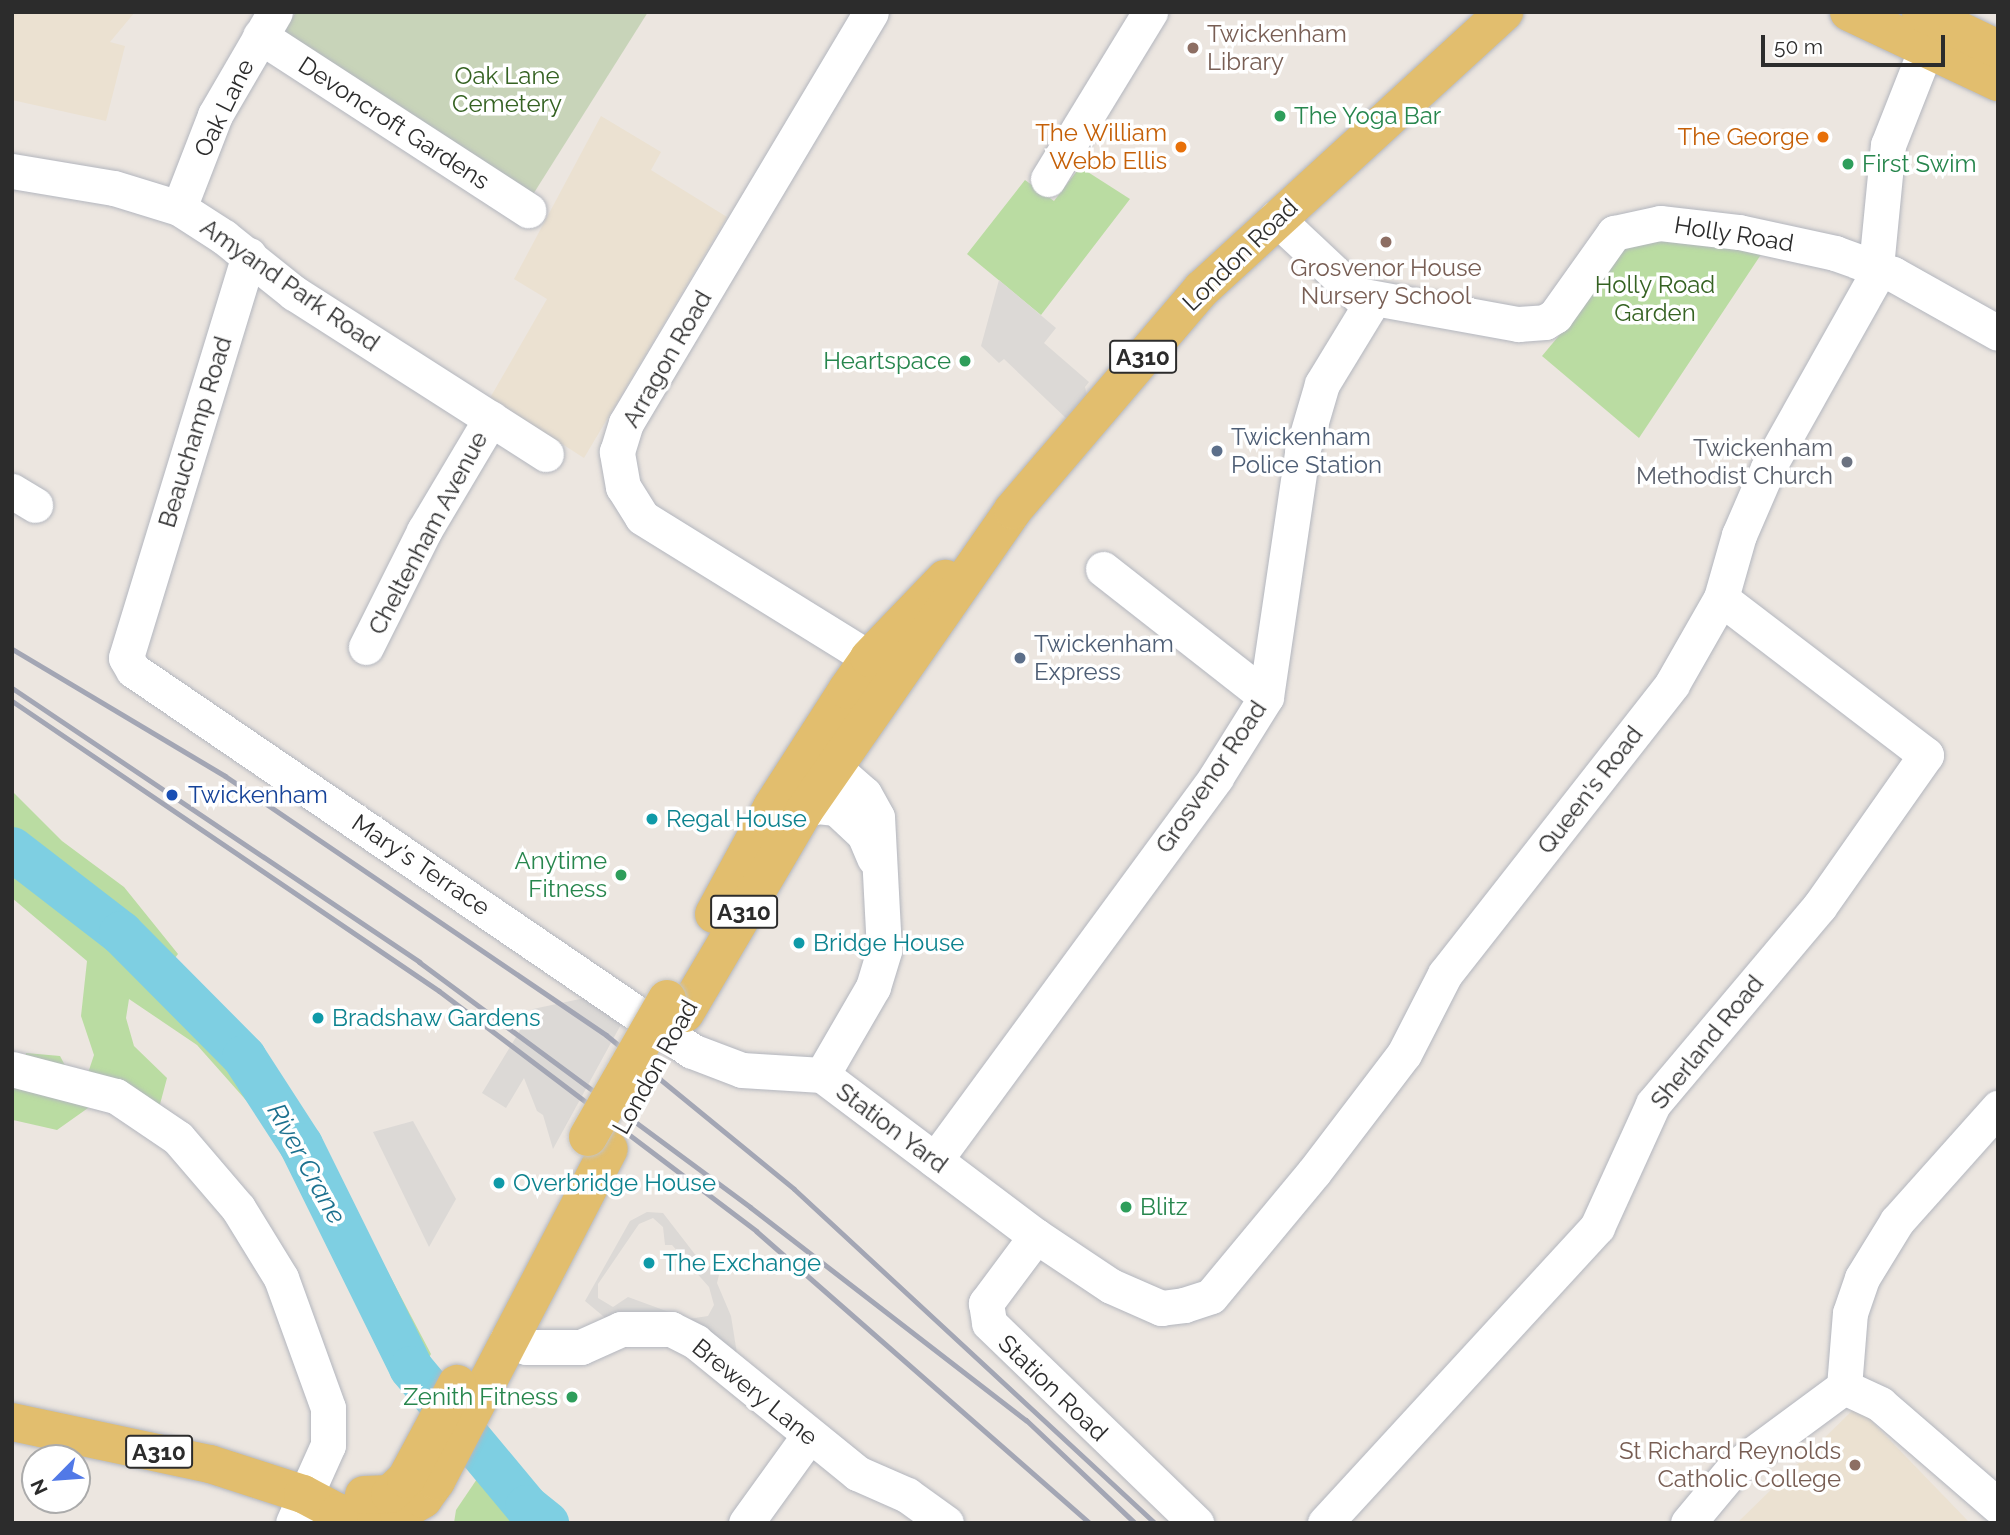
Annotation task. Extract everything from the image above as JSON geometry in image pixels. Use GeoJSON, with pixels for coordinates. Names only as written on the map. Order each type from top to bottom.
{"type":"FeatureCollection","features":[{"type":"Feature","properties":{"kind":"main road","name":"London Road"},"geometry":{"type":"LineString","coordinates":[[1428,78],[1463,12]]}},
{"type":"Feature","properties":{"kind":"main road","name":"London Road"},"geometry":{"type":"LineString","coordinates":[[12,1422],[210,1464],[298,1508],[326,1490],[392,1510],[432,1489],[444,1437],[598,1143],[820,758],[946,578],[986,544],[1172,323],[1276,218],[1357,149],[1428,78],[1504,12]]}},
{"type":"Feature","properties":{"kind":"main road"},"geometry":{"type":"LineString","coordinates":[[1849,12],[1929,26],[1998,49]]}},
{"type":"Feature","properties":{"kind":"main road"},"geometry":{"type":"LineString","coordinates":[[1929,26],[1998,82]]}},
{"type":"Feature","properties":{"kind":"main road","name":"London Road"},"geometry":{"type":"LineString","coordinates":[[676,1006],[804,811],[820,758]]}},
{"type":"Feature","properties":{"kind":"street","name":"Arragon Road"},"geometry":{"type":"LineString","coordinates":[[871,12],[626,423],[617,452],[623,487],[642,517],[882,667]]}},
{"type":"Feature","properties":{"kind":"street"},"geometry":{"type":"LineString","coordinates":[[1048,179],[1150,12]]}},
{"type":"Feature","properties":{"kind":"street","name":"Oak Lane"},"geometry":{"type":"LineString","coordinates":[[179,208],[215,114],[268,24]]}},
{"type":"Feature","properties":{"kind":"street","name":"Devoncroft Gardens"},"geometry":{"type":"LineString","coordinates":[[268,24],[528,209]]}},
{"type":"Feature","properties":{"kind":"street","name":"Queen's Road"},"geometry":{"type":"LineString","coordinates":[[1036,1236],[1111,1286],[1161,1308],[1211,1296],[1404,1054],[1446,974],[1672,684],[1721,598],[1739,535],[1768,468],[1878,268],[1881,190],[1888,145],[1929,26]]}},
{"type":"Feature","properties":{"kind":"street","name":"Amyand Park Road"},"geometry":{"type":"LineString","coordinates":[[12,172],[114,188],[179,208],[249,255],[294,293],[546,454]]}},
{"type":"Feature","properties":{"kind":"street","name":"Holly Road"},"geometry":{"type":"LineString","coordinates":[[1276,218],[1358,295],[1373,300],[1518,324],[1545,321],[1562,308],[1614,233],[1660,223],[1807,246],[1878,268],[1998,333]]}},
{"type":"Feature","properties":{"kind":"street","name":"Beauchamp Road"},"geometry":{"type":"LineString","coordinates":[[141,610],[249,255]]}},
{"type":"Feature","properties":{"kind":"street","name":"Grosvenor Road"},"geometry":{"type":"LineString","coordinates":[[935,1160],[1209,788],[1266,697],[1302,452],[1322,384],[1373,300]]}},
{"type":"Feature","properties":{"kind":"street","name":"Cheltenham Avenue"},"geometry":{"type":"LineString","coordinates":[[366,648],[424,531],[491,418]]}},
{"type":"Feature","properties":{"kind":"street"},"geometry":{"type":"LineString","coordinates":[[1103,569],[1266,697]]}},
{"type":"Feature","properties":{"kind":"street","name":"Sherland Road"},"geometry":{"type":"LineString","coordinates":[[1325,1523],[1597,1227],[1653,1104],[1819,907],[1926,755],[1721,598]]}},
{"type":"Feature","properties":{"kind":"street","name":"Mary's Terrace"},"geometry":{"type":"LineString","coordinates":[[141,610],[126,658],[133,670],[692,1051]]}},
{"type":"Feature","properties":{"kind":"street"},"geometry":{"type":"LineString","coordinates":[[820,758],[864,794],[877,817],[881,968],[822,1075]]}},
{"type":"Feature","properties":{"kind":"street"},"geometry":{"type":"LineString","coordinates":[[804,811],[828,805],[853,820],[864,834],[878,871]]}},
{"type":"Feature","properties":{"kind":"street","name":"Station Yard"},"geometry":{"type":"LineString","coordinates":[[692,1051],[742,1070],[822,1075],[1036,1236]]}},
{"type":"Feature","properties":{"kind":"street"},"geometry":{"type":"LineString","coordinates":[[12,1069],[116,1096],[178,1138],[209,1170],[281,1278],[328,1408],[328,1445],[319,1470],[298,1508]]}},
{"type":"Feature","properties":{"kind":"street"},"geometry":{"type":"LineString","coordinates":[[1688,1523],[1734,1468],[1844,1387],[1850,1313],[1863,1279],[1897,1222],[1998,1108]]}},
{"type":"Feature","properties":{"kind":"street","name":"Station Road"},"geometry":{"type":"LineString","coordinates":[[1036,1236],[986,1303],[989,1323],[1082,1418],[1196,1523]]}},
{"type":"Feature","properties":{"kind":"street","name":"Brewery Lane"},"geometry":{"type":"LineString","coordinates":[[490,1351],[526,1347],[581,1347],[621,1329],[671,1329],[696,1342],[808,1437],[857,1473],[907,1495],[946,1523]]}},
{"type":"Feature","properties":{"kind":"street"},"geometry":{"type":"LineString","coordinates":[[1844,1387],[1880,1404],[1998,1506]]}},
{"type":"Feature","properties":{"kind":"street"},"geometry":{"type":"LineString","coordinates":[[746,1523],[808,1437]]}},
{"type":"Feature","properties":{"kind":"shaded area"},"geometry":{"type":"Polygon","coordinates":[[[12,12],[135,12],[110,42],[125,46],[106,121],[12,100],[12,12]]]}},
{"type":"Feature","properties":{"kind":"shaded area"},"geometry":{"type":"Polygon","coordinates":[[[601,116],[661,152],[651,170],[727,217],[584,458],[490,398],[547,299],[514,279],[601,116]]]}},
{"type":"Feature","properties":{"kind":"shaded area"},"geometry":{"type":"Polygon","coordinates":[[[999,280],[1056,328],[1044,343],[1089,382],[1085,387],[1088,399],[1069,421],[1004,359],[999,363],[981,346],[999,280]]]}},
{"type":"Feature","properties":{"kind":"shaded area"},"geometry":{"type":"Polygon","coordinates":[[[594,996],[624,1019],[553,1149],[543,1115],[537,1111],[524,1078],[506,1108],[482,1093],[533,1009],[594,996]]]}},
{"type":"Feature","properties":{"kind":"shaded area"},"geometry":{"type":"Polygon","coordinates":[[[413,1121],[456,1199],[429,1247],[373,1132],[413,1121]]]}},
{"type":"Feature","properties":{"kind":"shaded area"},"geometry":{"type":"Polygon","coordinates":[[[647,1212],[663,1213],[704,1266],[713,1266],[719,1275],[717,1283],[731,1316],[737,1354],[609,1321],[585,1301],[630,1221],[647,1212]],[[653,1218],[639,1224],[598,1284],[598,1298],[613,1307],[628,1297],[688,1319],[708,1316],[714,1305],[709,1287],[672,1245],[665,1245],[663,1227],[653,1218]]]}},
{"type":"Feature","properties":{"kind":"shaded area","name":"St Richard Reynolds Catholic College"},"geometry":{"type":"Polygon","coordinates":[[[1857,1406],[1970,1523],[1737,1523],[1857,1406]]]}},
{"type":"Feature","properties":{"kind":"green space","name":"Oak Lane Cemetery"},"geometry":{"type":"Polygon","coordinates":[[[296,12],[648,12],[532,196],[280,37],[296,12]]]}},
{"type":"Feature","properties":{"kind":"green space"},"geometry":{"type":"Polygon","coordinates":[[[1080,167],[1130,199],[1041,315],[967,254],[1025,180],[1054,201],[1080,167]]]}},
{"type":"Feature","properties":{"kind":"green space","name":"Holly Road Garden"},"geometry":{"type":"Polygon","coordinates":[[[1635,235],[1770,241],[1639,438],[1542,356],[1577,314],[1605,254],[1635,235]]]}},
{"type":"Feature","properties":{"kind":"green space"},"geometry":{"type":"Polygon","coordinates":[[[12,791],[62,841],[124,887],[178,954],[175,958],[312,1128],[431,1354],[412,1387],[379,1342],[276,1134],[197,1045],[129,999],[126,1018],[134,1046],[167,1078],[159,1108],[112,1091],[57,1130],[13,1120],[12,1096],[26,1053],[60,1056],[68,1071],[87,1076],[94,1055],[81,1016],[87,961],[12,898],[12,791]]]}},
{"type":"Feature","properties":{"kind":"green space"},"geometry":{"type":"Polygon","coordinates":[[[479,1476],[555,1523],[454,1523],[456,1510],[479,1476]]]}},
{"type":"Feature","properties":{"kind":"water"},"geometry":{"type":"Polygon","coordinates":[[[12,838],[133,936],[123,945],[12,859],[12,838]]]}},
{"type":"Feature","properties":{"kind":"waterway","name":"River Crane"},"geometry":{"type":"LineString","coordinates":[[12,849],[121,933],[244,1057],[301,1145],[411,1368],[527,1507],[547,1523]]}},
{"type":"Feature","properties":{"kind":"railway"},"geometry":{"type":"LineString","coordinates":[[12,649],[225,776],[606,1035],[794,1189],[1155,1523]]}},
{"type":"Feature","properties":{"kind":"railway"},"geometry":{"type":"LineString","coordinates":[[12,688],[419,962],[750,1207],[1026,1420],[1135,1523]]}},
{"type":"Feature","properties":{"kind":"railway"},"geometry":{"type":"LineString","coordinates":[[12,701],[439,991],[756,1231],[1089,1523]]}},
{"type":"Feature","properties":{"kind":"place","name":"Twickenham Library"},"geometry":{"type":"Point","coordinates":[1193,48]}},
{"type":"Feature","properties":{"kind":"place","name":"The Yoga Bar"},"geometry":{"type":"Point","coordinates":[1280,116]}},
{"type":"Feature","properties":{"kind":"place","name":"The George"},"geometry":{"type":"Point","coordinates":[1823,137]}},
{"type":"Feature","properties":{"kind":"place","name":"The William Webb Ellis"},"geometry":{"type":"Point","coordinates":[1181,147]}},
{"type":"Feature","properties":{"kind":"place","name":"First Swim"},"geometry":{"type":"Point","coordinates":[1848,164]}},
{"type":"Feature","properties":{"kind":"place","name":"Grosvenor House Nursery School"},"geometry":{"type":"Point","coordinates":[1386,242]}},
{"type":"Feature","properties":{"kind":"place","name":"Heartspace"},"geometry":{"type":"Point","coordinates":[965,361]}},
{"type":"Feature","properties":{"kind":"place","name":"Twickenham Police Station"},"geometry":{"type":"Point","coordinates":[1217,451]}},
{"type":"Feature","properties":{"kind":"place","name":"Twickenham Methodist Church"},"geometry":{"type":"Point","coordinates":[1847,462]}},
{"type":"Feature","properties":{"kind":"place","name":"Twickenham Express"},"geometry":{"type":"Point","coordinates":[1020,658]}},
{"type":"Feature","properties":{"kind":"place","name":"Twickenham"},"geometry":{"type":"Point","coordinates":[172,795]}},
{"type":"Feature","properties":{"kind":"place","name":"Regal House"},"geometry":{"type":"Point","coordinates":[652,819]}},
{"type":"Feature","properties":{"kind":"place","name":"Anytime Fitness"},"geometry":{"type":"Point","coordinates":[621,875]}},
{"type":"Feature","properties":{"kind":"place","name":"Bridge House"},"geometry":{"type":"Point","coordinates":[799,943]}},
{"type":"Feature","properties":{"kind":"place","name":"Bradshaw Gardens"},"geometry":{"type":"Point","coordinates":[318,1018]}},
{"type":"Feature","properties":{"kind":"place","name":"Overbridge House"},"geometry":{"type":"Point","coordinates":[499,1183]}},
{"type":"Feature","properties":{"kind":"place","name":"Blitz"},"geometry":{"type":"Point","coordinates":[1126,1207]}},
{"type":"Feature","properties":{"kind":"place","name":"The Exchange"},"geometry":{"type":"Point","coordinates":[649,1263]}},
{"type":"Feature","properties":{"kind":"place","name":"Zenith Fitness"},"geometry":{"type":"Point","coordinates":[572,1397]}},
{"type":"Feature","properties":{"kind":"place","name":"St Richard Reynolds Catholic College"},"geometry":{"type":"Point","coordinates":[1855,1465]}}]}
